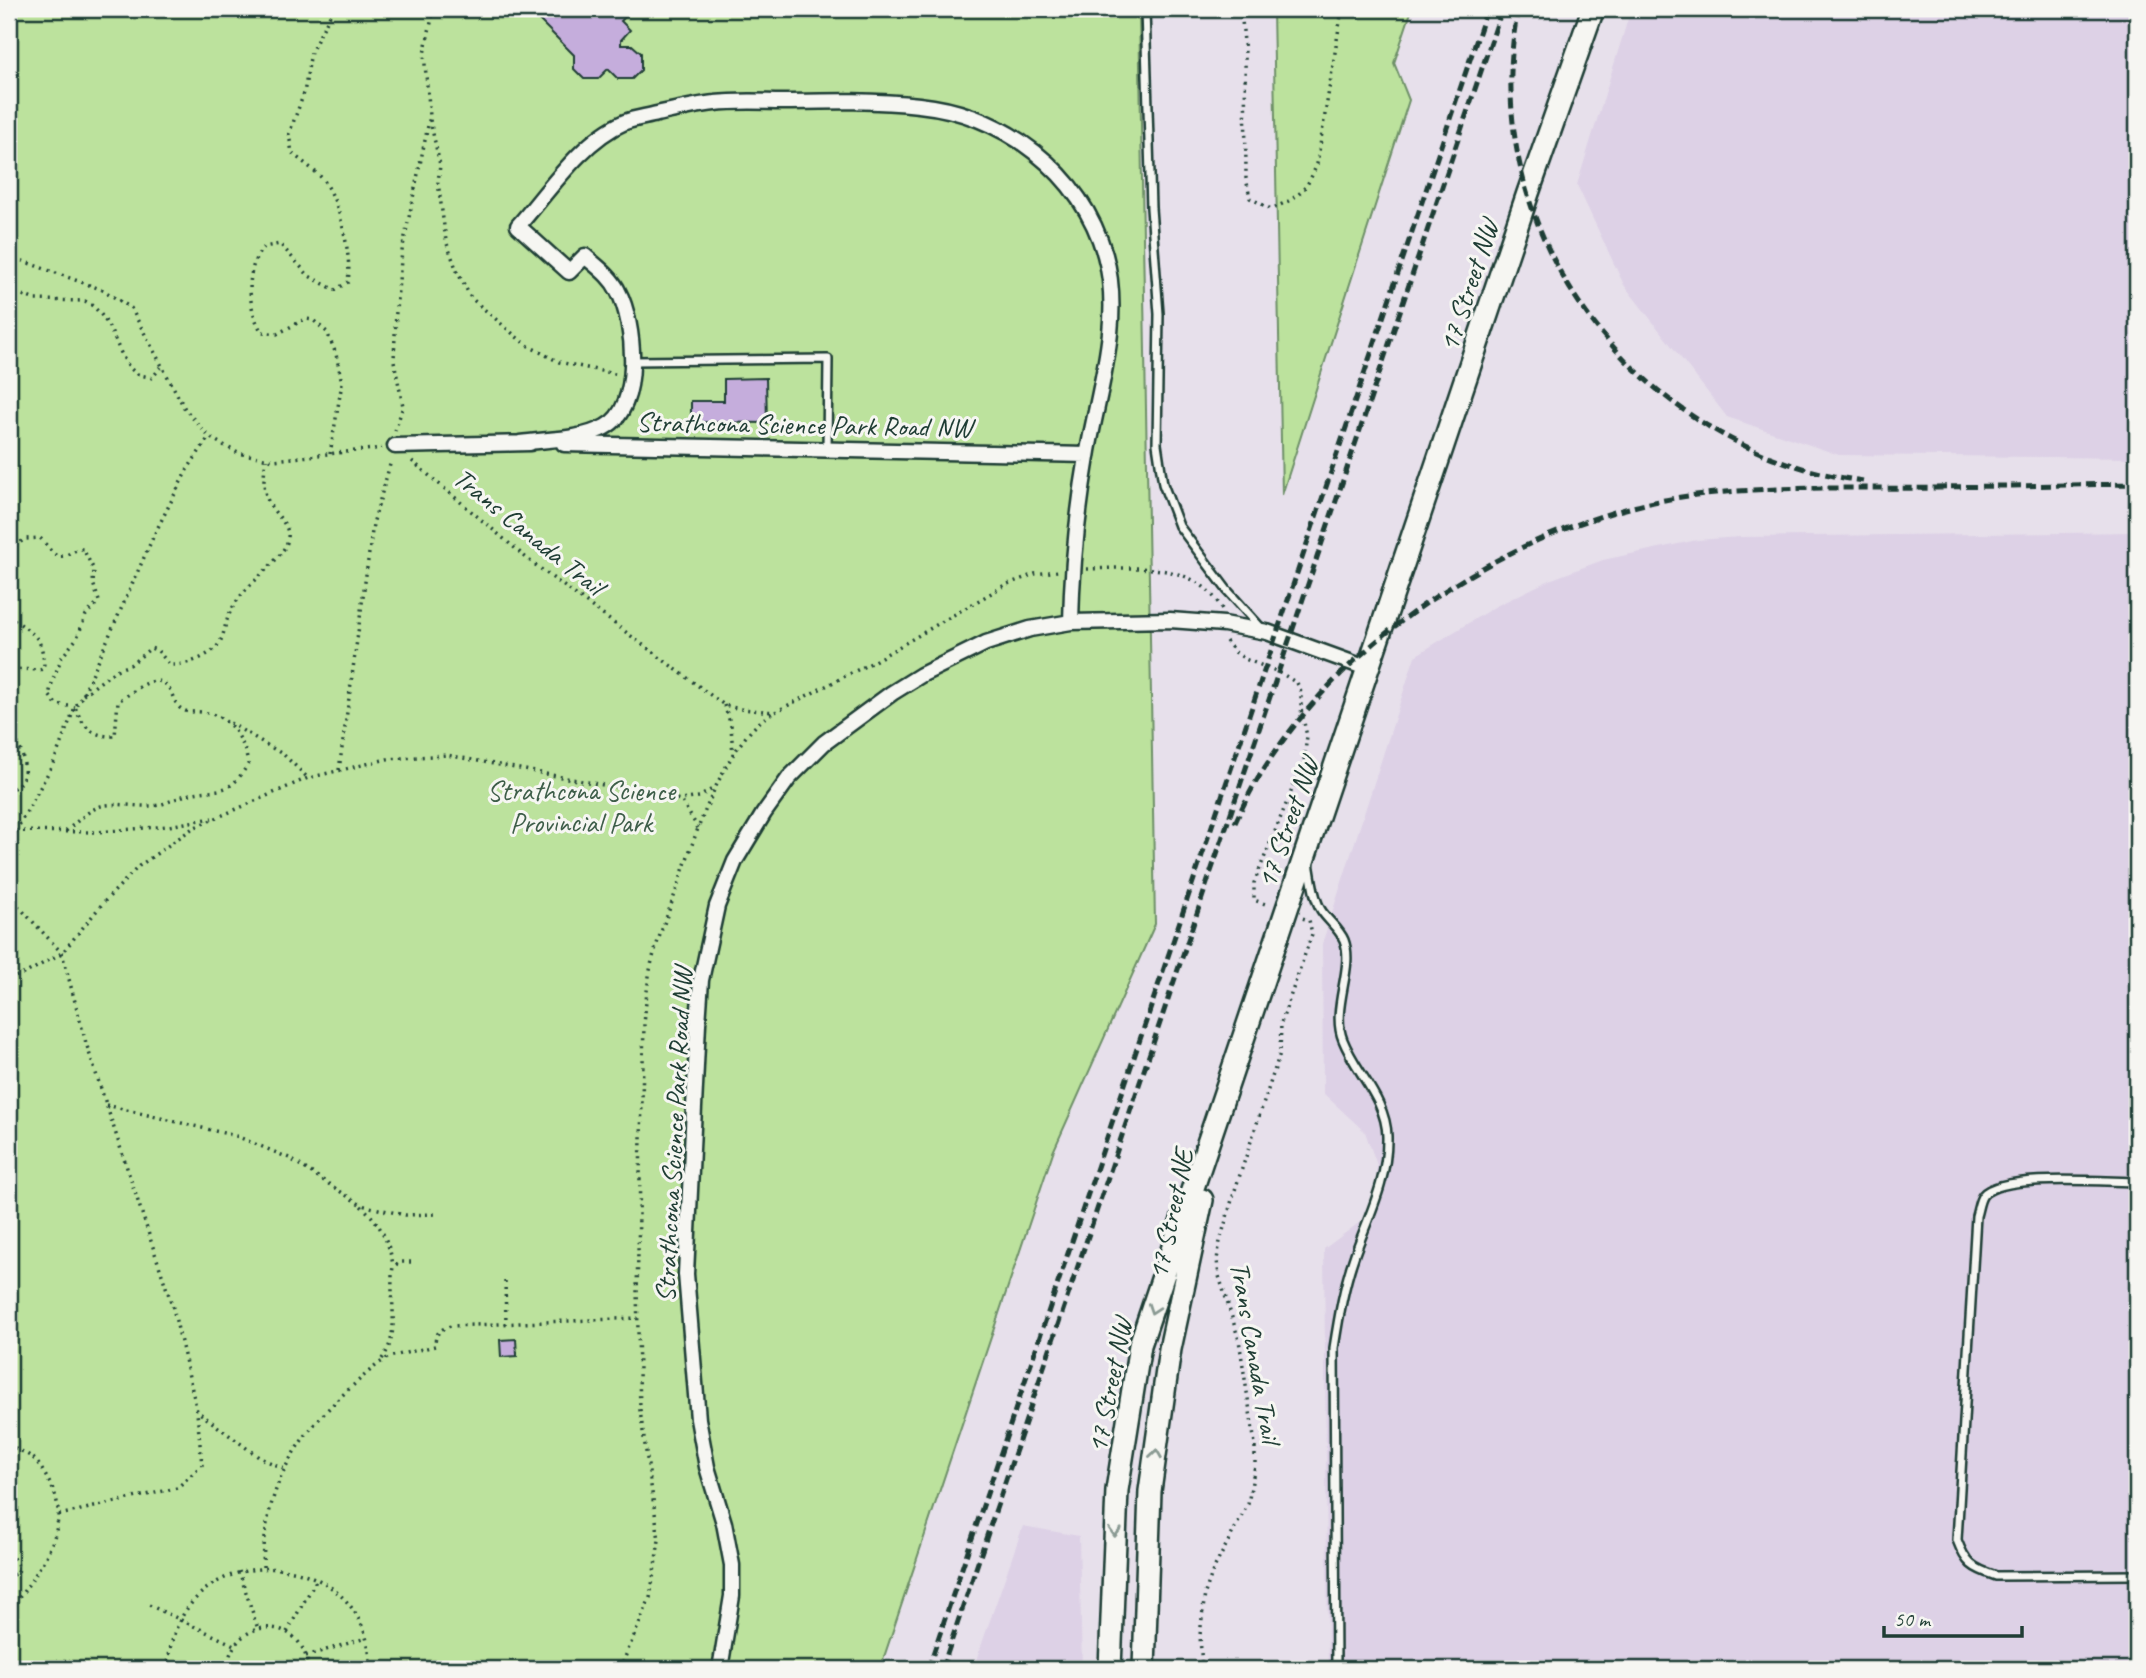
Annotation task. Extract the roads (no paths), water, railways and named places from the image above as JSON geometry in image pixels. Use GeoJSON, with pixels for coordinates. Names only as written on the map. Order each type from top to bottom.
{"type":"FeatureCollection","features":[{"type":"Feature","properties":{"kind":"main road","name":"17 Street NW"},"geometry":{"type":"LineString","coordinates":[[1110,1669],[1117,1490],[1140,1345],[1528,193],[1593,9]]}},
{"type":"Feature","properties":{"kind":"main road","name":"17 Street NE"},"geometry":{"type":"LineString","coordinates":[[1144,1669],[1150,1491],[1170,1349],[1223,1105]]}},
{"type":"Feature","properties":{"kind":"street","name":"Strathcona Science Park Road NW"},"geometry":{"type":"LineString","coordinates":[[520,443],[580,435],[607,427],[621,413],[631,386],[632,349],[618,291],[605,273],[584,256],[569,272],[518,226],[583,152],[605,133],[627,122],[714,103],[844,101],[921,105],[960,113],[1010,134],[1040,155],[1068,183],[1093,221],[1105,256],[1113,297],[1109,338],[1087,455],[1072,569],[1071,622]]}},
{"type":"Feature","properties":{"kind":"street","name":"Strathcona Science Park Road NW"},"geometry":{"type":"LineString","coordinates":[[395,446],[520,443],[1087,455]]}},
{"type":"Feature","properties":{"kind":"street","name":"Strathcona Science Park Road NW"},"geometry":{"type":"LineString","coordinates":[[720,1669],[733,1596],[732,1565],[724,1523],[707,1467],[698,1419],[686,1274],[701,980],[718,906],[735,861],[764,813],[789,778],[824,743],[902,687],[986,643],[1030,629],[1071,622],[1170,620],[1224,624],[1265,632],[1369,668]]}},
{"type":"Feature","properties":{"kind":"lane"},"geometry":{"type":"LineString","coordinates":[[1145,9],[1151,208],[1159,314],[1157,444],[1163,484],[1179,526],[1227,590],[1265,632]]}},
{"type":"Feature","properties":{"kind":"lane"},"geometry":{"type":"LineString","coordinates":[[632,361],[828,359],[827,450]]}},
{"type":"Feature","properties":{"kind":"lane"},"geometry":{"type":"LineString","coordinates":[[1306,852],[1321,909],[1344,941],[1346,964],[1339,1002],[1342,1038],[1380,1105],[1387,1134],[1379,1196],[1355,1254],[1341,1298],[1334,1348],[1336,1669]]}},
{"type":"Feature","properties":{"kind":"lane"},"geometry":{"type":"LineString","coordinates":[[2137,1182],[2019,1181],[1996,1187],[1982,1196],[1976,1216],[1957,1540],[1963,1556],[1975,1569],[1996,1576],[2137,1575]]}},
{"type":"Feature","properties":{"kind":"railway"},"geometry":{"type":"LineString","coordinates":[[928,1669],[1487,9]]}},
{"type":"Feature","properties":{"kind":"railway"},"geometry":{"type":"LineString","coordinates":[[942,1669],[1502,9]]}},
{"type":"Feature","properties":{"kind":"railway"},"geometry":{"type":"LineString","coordinates":[[1518,9],[1511,93],[1522,173],[1549,249],[1590,318],[1644,378],[1708,426],[1782,461],[1863,481]]}},
{"type":"Feature","properties":{"kind":"railway"},"geometry":{"type":"LineString","coordinates":[[1936,487],[2137,484]]}},
{"type":"Feature","properties":{"kind":"railway"},"geometry":{"type":"LineString","coordinates":[[1235,823],[1269,761],[1313,703],[1366,650],[1426,604],[1490,564],[1558,532],[1627,508],[1696,495],[1789,489],[1944,488]]}},
{"type":"Feature","properties":{"kind":"park label","name":"Strathcona Science Provincial Park"},"geometry":{"type":"Point","coordinates":[581,806]}}]}
